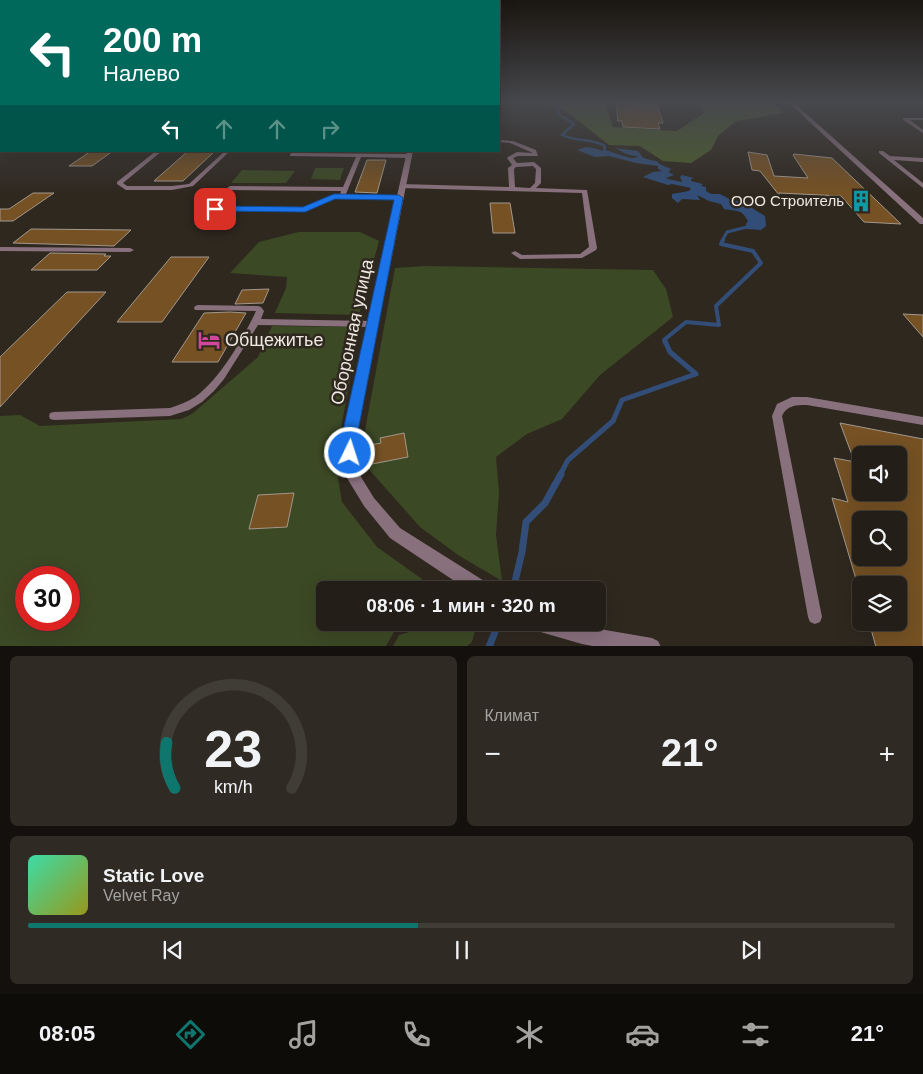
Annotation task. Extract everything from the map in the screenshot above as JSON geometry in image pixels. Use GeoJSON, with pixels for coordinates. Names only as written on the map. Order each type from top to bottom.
{"type":"FeatureCollection","features":[{"type":"Feature","properties":{"kind":"street"},"geometry":{"type":"LineString","coordinates":[[823,132],[923,222]]}},
{"type":"Feature","properties":{"kind":"street","name":"Оборонная улица"},"geometry":{"type":"LineString","coordinates":[[409,154],[372,324],[352,426],[350,453],[354,478],[369,502],[395,533],[468,581]]}},
{"type":"Feature","properties":{"kind":"street"},"geometry":{"type":"LineString","coordinates":[[567,631],[652,646]]}},
{"type":"Feature","properties":{"kind":"lane"},"geometry":{"type":"LineString","coordinates":[[500,140],[511,142],[534,151],[536,155],[517,154],[510,158],[515,165]]}},
{"type":"Feature","properties":{"kind":"lane"},"geometry":{"type":"LineString","coordinates":[[159,152],[119,183],[126,188],[172,188],[191,185],[227,152]]}},
{"type":"Feature","properties":{"kind":"lane"},"geometry":{"type":"LineString","coordinates":[[881,152],[923,186]]}},
{"type":"Feature","properties":{"kind":"lane"},"geometry":{"type":"LineString","coordinates":[[292,155],[345,154],[359,156],[409,154]]}},
{"type":"Feature","properties":{"kind":"lane"},"geometry":{"type":"LineString","coordinates":[[215,209],[305,210],[343,192],[359,156]]}},
{"type":"Feature","properties":{"kind":"lane"},"geometry":{"type":"LineString","coordinates":[[889,158],[923,160]]}},
{"type":"Feature","properties":{"kind":"lane"},"geometry":{"type":"LineString","coordinates":[[515,165],[534,164],[539,169],[538,183],[532,189]]}},
{"type":"Feature","properties":{"kind":"lane"},"geometry":{"type":"LineString","coordinates":[[512,188],[512,168],[515,165]]}},
{"type":"Feature","properties":{"kind":"lane"},"geometry":{"type":"LineString","coordinates":[[402,186],[585,191],[593,248],[582,256],[565,258],[520,257],[514,253]]}},
{"type":"Feature","properties":{"kind":"lane"},"geometry":{"type":"LineString","coordinates":[[230,188],[343,192],[399,198]]}},
{"type":"Feature","properties":{"kind":"lane"},"geometry":{"type":"LineString","coordinates":[[0,249],[130,250]]}},
{"type":"Feature","properties":{"kind":"lane"},"geometry":{"type":"LineString","coordinates":[[54,416],[183,410],[219,381],[260,311],[258,309],[198,308]]}},
{"type":"Feature","properties":{"kind":"lane"},"geometry":{"type":"LineString","coordinates":[[254,322],[372,324]]}},
{"type":"Feature","properties":{"kind":"lane"},"geometry":{"type":"LineString","coordinates":[[815,617],[777,416],[781,407],[792,401],[807,401],[923,421]]}},
{"type":"Feature","properties":{"kind":"green space"},"geometry":{"type":"Polygon","coordinates":[[[593,132],[723,132],[718,136],[711,150],[691,163],[663,161],[640,146],[609,145],[593,132]]]}},
{"type":"Feature","properties":{"kind":"green space"},"geometry":{"type":"Polygon","coordinates":[[[315,168],[344,168],[340,180],[311,179],[315,168]]]}},
{"type":"Feature","properties":{"kind":"green space"},"geometry":{"type":"Polygon","coordinates":[[[242,170],[295,171],[286,183],[231,183],[242,170]]]}},
{"type":"Feature","properties":{"kind":"green space"},"geometry":{"type":"Polygon","coordinates":[[[299,232],[360,232],[379,241],[359,315],[275,313],[286,288],[287,277],[230,273],[259,242],[299,232]]]}},
{"type":"Feature","properties":{"kind":"green space"},"geometry":{"type":"Polygon","coordinates":[[[426,266],[653,270],[666,289],[673,317],[600,375],[562,419],[527,434],[496,457],[499,492],[496,535],[502,581],[458,555],[420,527],[366,466],[363,441],[395,268],[426,266]]]}},
{"type":"Feature","properties":{"kind":"green space"},"geometry":{"type":"Polygon","coordinates":[[[272,326],[360,327],[335,460],[342,502],[377,547],[422,579],[421,581],[316,581],[316,631],[394,631],[386,646],[0,646],[0,416],[20,415],[40,426],[181,419],[192,414],[258,357],[272,326]]]}},
{"type":"Feature","properties":{"kind":"green space"},"geometry":{"type":"Polygon","coordinates":[[[413,631],[475,631],[472,642],[467,646],[393,646],[399,635],[413,631]]]}},
{"type":"Feature","properties":{"kind":"water"},"geometry":{"type":"Polygon","coordinates":[[[586,147],[626,158],[639,157],[626,154],[615,148],[638,151],[644,159],[672,169],[666,171],[674,175],[666,178],[668,179],[682,182],[680,177],[682,175],[694,178],[691,181],[703,184],[701,186],[706,187],[706,191],[711,194],[720,194],[731,200],[751,203],[752,208],[765,216],[766,226],[761,230],[747,229],[746,224],[748,221],[741,212],[724,209],[721,204],[697,195],[700,200],[682,199],[678,203],[672,198],[672,194],[689,191],[691,188],[672,184],[668,185],[643,177],[653,172],[662,171],[658,169],[658,166],[609,156],[595,157],[577,150],[586,147]]]}},
{"type":"Feature","properties":{"kind":"building"},"geometry":{"type":"Polygon","coordinates":[[[90,152],[112,152],[92,166],[69,166],[90,152]]]}},
{"type":"Feature","properties":{"kind":"building"},"geometry":{"type":"Polygon","coordinates":[[[187,152],[214,152],[183,181],[154,181],[187,152]]]}},
{"type":"Feature","properties":{"kind":"building"},"geometry":{"type":"Polygon","coordinates":[[[748,152],[767,155],[774,176],[808,178],[794,154],[832,158],[901,224],[864,222],[841,196],[779,193],[779,195],[760,171],[752,170],[748,152]]]}},
{"type":"Feature","properties":{"kind":"building"},"geometry":{"type":"Polygon","coordinates":[[[367,160],[386,160],[377,193],[355,192],[367,160]]]}},
{"type":"Feature","properties":{"kind":"building"},"geometry":{"type":"Polygon","coordinates":[[[33,193],[54,193],[13,221],[0,221],[0,209],[9,209],[33,193]]]}},
{"type":"Feature","properties":{"kind":"building"},"geometry":{"type":"Polygon","coordinates":[[[490,203],[510,203],[515,233],[493,233],[490,203]]]}},
{"type":"Feature","properties":{"kind":"building"},"geometry":{"type":"Polygon","coordinates":[[[31,229],[131,230],[114,246],[13,243],[31,229]]]}},
{"type":"Feature","properties":{"kind":"building"},"geometry":{"type":"Polygon","coordinates":[[[50,253],[106,254],[104,256],[111,256],[97,270],[31,270],[50,253]]]}},
{"type":"Feature","properties":{"kind":"building"},"geometry":{"type":"Polygon","coordinates":[[[171,257],[209,257],[162,322],[117,322],[171,257]]]}},
{"type":"Feature","properties":{"kind":"building"},"geometry":{"type":"Polygon","coordinates":[[[269,289],[263,303],[235,304],[242,290],[269,289]]]}},
{"type":"Feature","properties":{"kind":"building"},"geometry":{"type":"Polygon","coordinates":[[[67,292],[106,292],[0,407],[0,357],[67,292]]]}},
{"type":"Feature","properties":{"kind":"building"},"geometry":{"type":"Polygon","coordinates":[[[204,313],[246,313],[218,362],[172,362],[204,313]]]}},
{"type":"Feature","properties":{"kind":"building"},"geometry":{"type":"Polygon","coordinates":[[[903,314],[923,315],[923,337],[903,314]]]}},
{"type":"Feature","properties":{"kind":"building"},"geometry":{"type":"Polygon","coordinates":[[[840,423],[923,439],[923,646],[876,646],[872,631],[907,631],[907,576],[855,576],[852,566],[907,566],[907,511],[852,511],[852,566],[832,498],[848,502],[834,458],[852,461],[852,501],[907,501],[907,446],[852,446],[852,455],[840,423]]]}},
{"type":"Feature","properties":{"kind":"building"},"geometry":{"type":"Polygon","coordinates":[[[404,433],[408,457],[367,465],[364,446],[381,443],[380,438],[404,433]]]}},
{"type":"Feature","properties":{"kind":"building"},"geometry":{"type":"Polygon","coordinates":[[[294,493],[287,527],[249,529],[258,495],[294,493]]]}},
{"type":"Feature","properties":{"kind":"waterway"},"geometry":{"type":"LineString","coordinates":[[565,132],[562,135],[600,144],[605,146],[604,151],[629,159]]}},
{"type":"Feature","properties":{"kind":"waterway"},"geometry":{"type":"LineString","coordinates":[[639,158],[654,162]]}},
{"type":"Feature","properties":{"kind":"waterway"},"geometry":{"type":"LineString","coordinates":[[654,162],[668,171],[661,174]]}},
{"type":"Feature","properties":{"kind":"waterway"},"geometry":{"type":"LineString","coordinates":[[722,241],[727,232],[751,226]]}},
{"type":"Feature","properties":{"kind":"waterway"},"geometry":{"type":"LineString","coordinates":[[665,343],[664,340],[686,322],[719,325],[716,306],[761,263],[753,251],[721,244],[723,240]]}},
{"type":"Feature","properties":{"kind":"waterway"},"geometry":{"type":"LineString","coordinates":[[560,475],[568,460],[613,421],[622,400],[696,374],[670,352],[665,341]]}},
{"type":"Feature","properties":{"kind":"waterway"},"geometry":{"type":"LineString","coordinates":[[515,581],[522,552],[526,522],[545,503],[561,474]]}},
{"type":"Feature","properties":{"kind":"waterway"},"geometry":{"type":"LineString","coordinates":[[489,646],[495,631]]}},
{"type":"Feature","properties":{"kind":"place","name":"ООО Строитель"},"geometry":{"type":"Point","coordinates":[861,201]}},
{"type":"Feature","properties":{"kind":"place","name":"Общежитье"},"geometry":{"type":"Point","coordinates":[209,340]}},
{"type":"Feature","properties":{"kind":"route"},"geometry":{"type":"LineString","coordinates":[[215,209],[305,210],[334,197],[399,198],[352,426],[350,453]]}}]}
